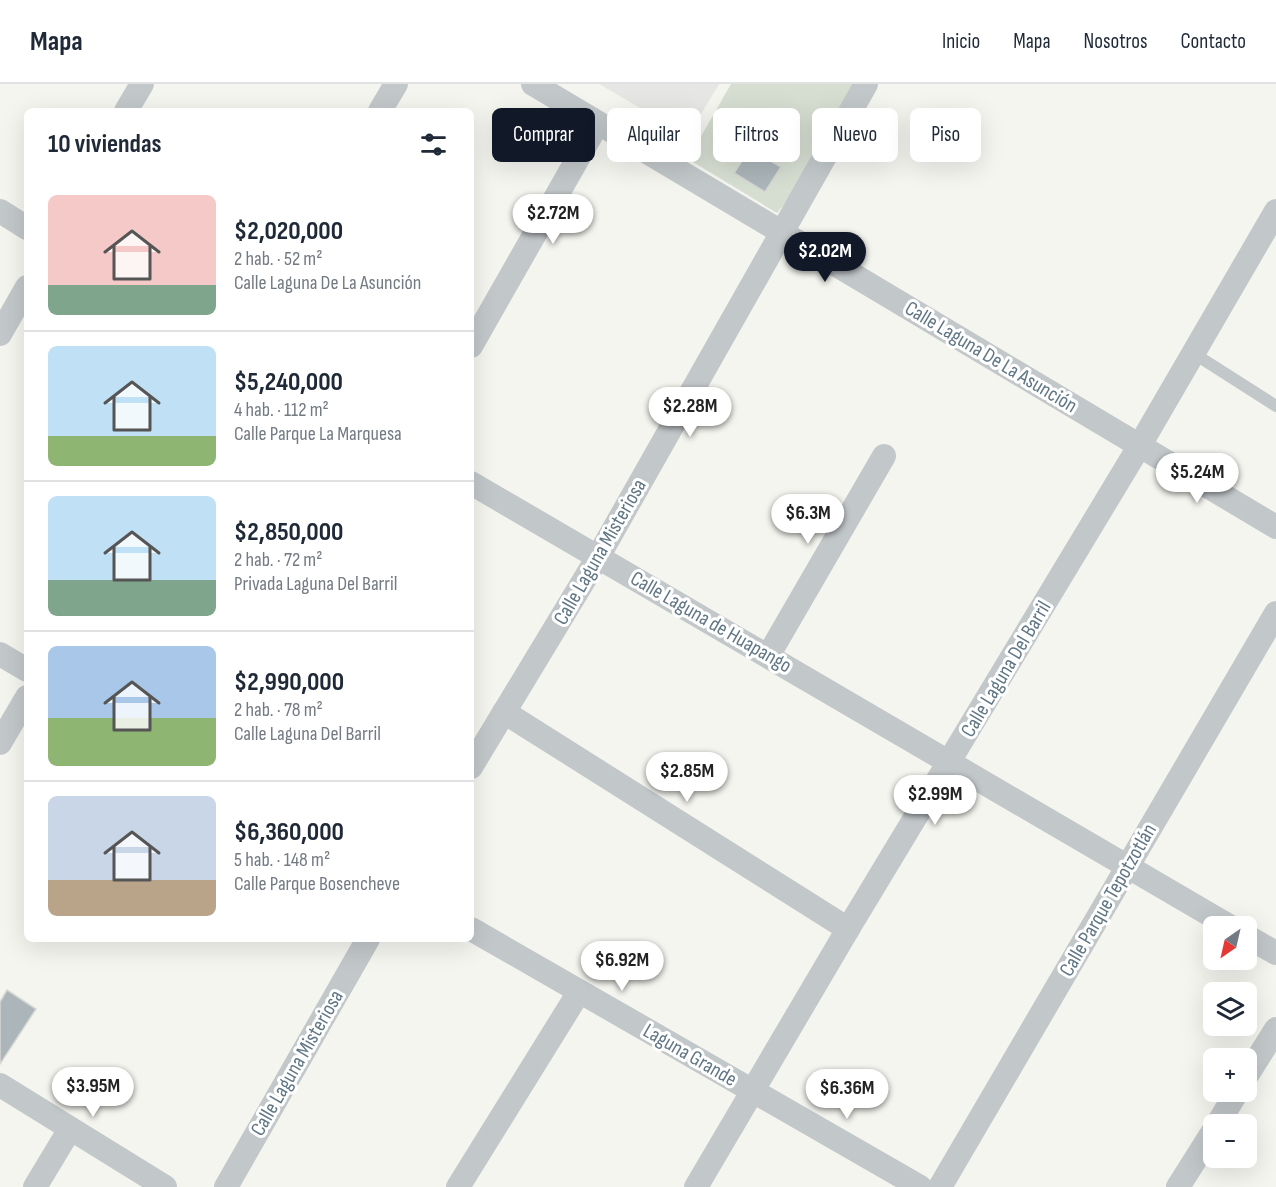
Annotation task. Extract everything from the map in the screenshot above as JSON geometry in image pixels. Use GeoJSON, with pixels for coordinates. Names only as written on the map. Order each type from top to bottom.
{"type":"FeatureCollection","features":[{"type":"Feature","properties":{"kind":"street"},"geometry":{"type":"LineString","coordinates":[[128,108],[142,84]]}},
{"type":"Feature","properties":{"kind":"street"},"geometry":{"type":"LineString","coordinates":[[382,108],[396,84]]}},
{"type":"Feature","properties":{"kind":"street","name":"Calle Laguna De La Asunción"},"geometry":{"type":"LineString","coordinates":[[533,84],[1276,526]]}},
{"type":"Feature","properties":{"kind":"street","name":"Calle Laguna Misteriosa"},"geometry":{"type":"LineString","coordinates":[[474,762],[598,557],[866,84]]}},
{"type":"Feature","properties":{"kind":"street"},"geometry":{"type":"LineString","coordinates":[[474,341],[598,123]]}},
{"type":"Feature","properties":{"kind":"street"},"geometry":{"type":"LineString","coordinates":[[0,211],[24,226]]}},
{"type":"Feature","properties":{"kind":"street","name":"Calle Laguna Del Barril"},"geometry":{"type":"LineString","coordinates":[[696,1187],[848,929],[1140,445],[1276,211]]}},
{"type":"Feature","properties":{"kind":"street"},"geometry":{"type":"LineString","coordinates":[[0,334],[24,292]]}},
{"type":"Feature","properties":{"kind":"street"},"geometry":{"type":"LineString","coordinates":[[768,656],[884,456]]}},
{"type":"Feature","properties":{"kind":"street","name":"Calle Laguna de Huapango"},"geometry":{"type":"LineString","coordinates":[[474,485],[1212,916]]}},
{"type":"Feature","properties":{"kind":"street","name":"Calle Parque Tepotzotlán"},"geometry":{"type":"LineString","coordinates":[[940,1187],[1276,613]]}},
{"type":"Feature","properties":{"kind":"street"},"geometry":{"type":"LineString","coordinates":[[0,654],[24,668]]}},
{"type":"Feature","properties":{"kind":"street"},"geometry":{"type":"LineString","coordinates":[[0,743],[24,702]]}},
{"type":"Feature","properties":{"kind":"street"},"geometry":{"type":"LineString","coordinates":[[504,712],[848,929]]}},
{"type":"Feature","properties":{"kind":"street","name":"Laguna Grande"},"geometry":{"type":"LineString","coordinates":[[474,931],[920,1187]]}},
{"type":"Feature","properties":{"kind":"street","name":"Calle Laguna Misteriosa"},"geometry":{"type":"LineString","coordinates":[[226,1187],[366,942]]}},
{"type":"Feature","properties":{"kind":"street"},"geometry":{"type":"LineString","coordinates":[[1257,942],[1276,953]]}},
{"type":"Feature","properties":{"kind":"street"},"geometry":{"type":"LineString","coordinates":[[458,1187],[579,992]]}},
{"type":"Feature","properties":{"kind":"street"},"geometry":{"type":"LineString","coordinates":[[1257,1059],[1276,1029]]}},
{"type":"Feature","properties":{"kind":"street"},"geometry":{"type":"LineString","coordinates":[[0,1085],[165,1187]]}},
{"type":"Feature","properties":{"kind":"street"},"geometry":{"type":"LineString","coordinates":[[35,1187],[70,1129]]}},
{"type":"Feature","properties":{"kind":"street"},"geometry":{"type":"LineString","coordinates":[[1178,1187],[1203,1147]]}},
{"type":"Feature","properties":{"kind":"lane"},"geometry":{"type":"LineString","coordinates":[[1193,353],[1276,406]]}},
{"type":"Feature","properties":{"kind":"shaded area"},"geometry":{"type":"Polygon","coordinates":[[[599,84],[719,84],[701,114],[701,108],[640,108],[599,84]]]}},
{"type":"Feature","properties":{"kind":"shaded area"},"geometry":{"type":"Polygon","coordinates":[[[731,84],[866,84],[852,108],[812,108],[812,162],[819,162],[777,213],[693,162],[701,162],[701,136],[713,115],[713,162],[800,162],[800,108],[717,108],[731,84]]]}},
{"type":"Feature","properties":{"kind":"building"},"geometry":{"type":"Polygon","coordinates":[[[741,162],[772,162],[781,167],[765,192],[734,173],[741,162]]]}},
{"type":"Feature","properties":{"kind":"building"},"geometry":{"type":"Polygon","coordinates":[[[7,990],[36,1009],[0,1064],[0,1002],[7,990]]]}}]}
